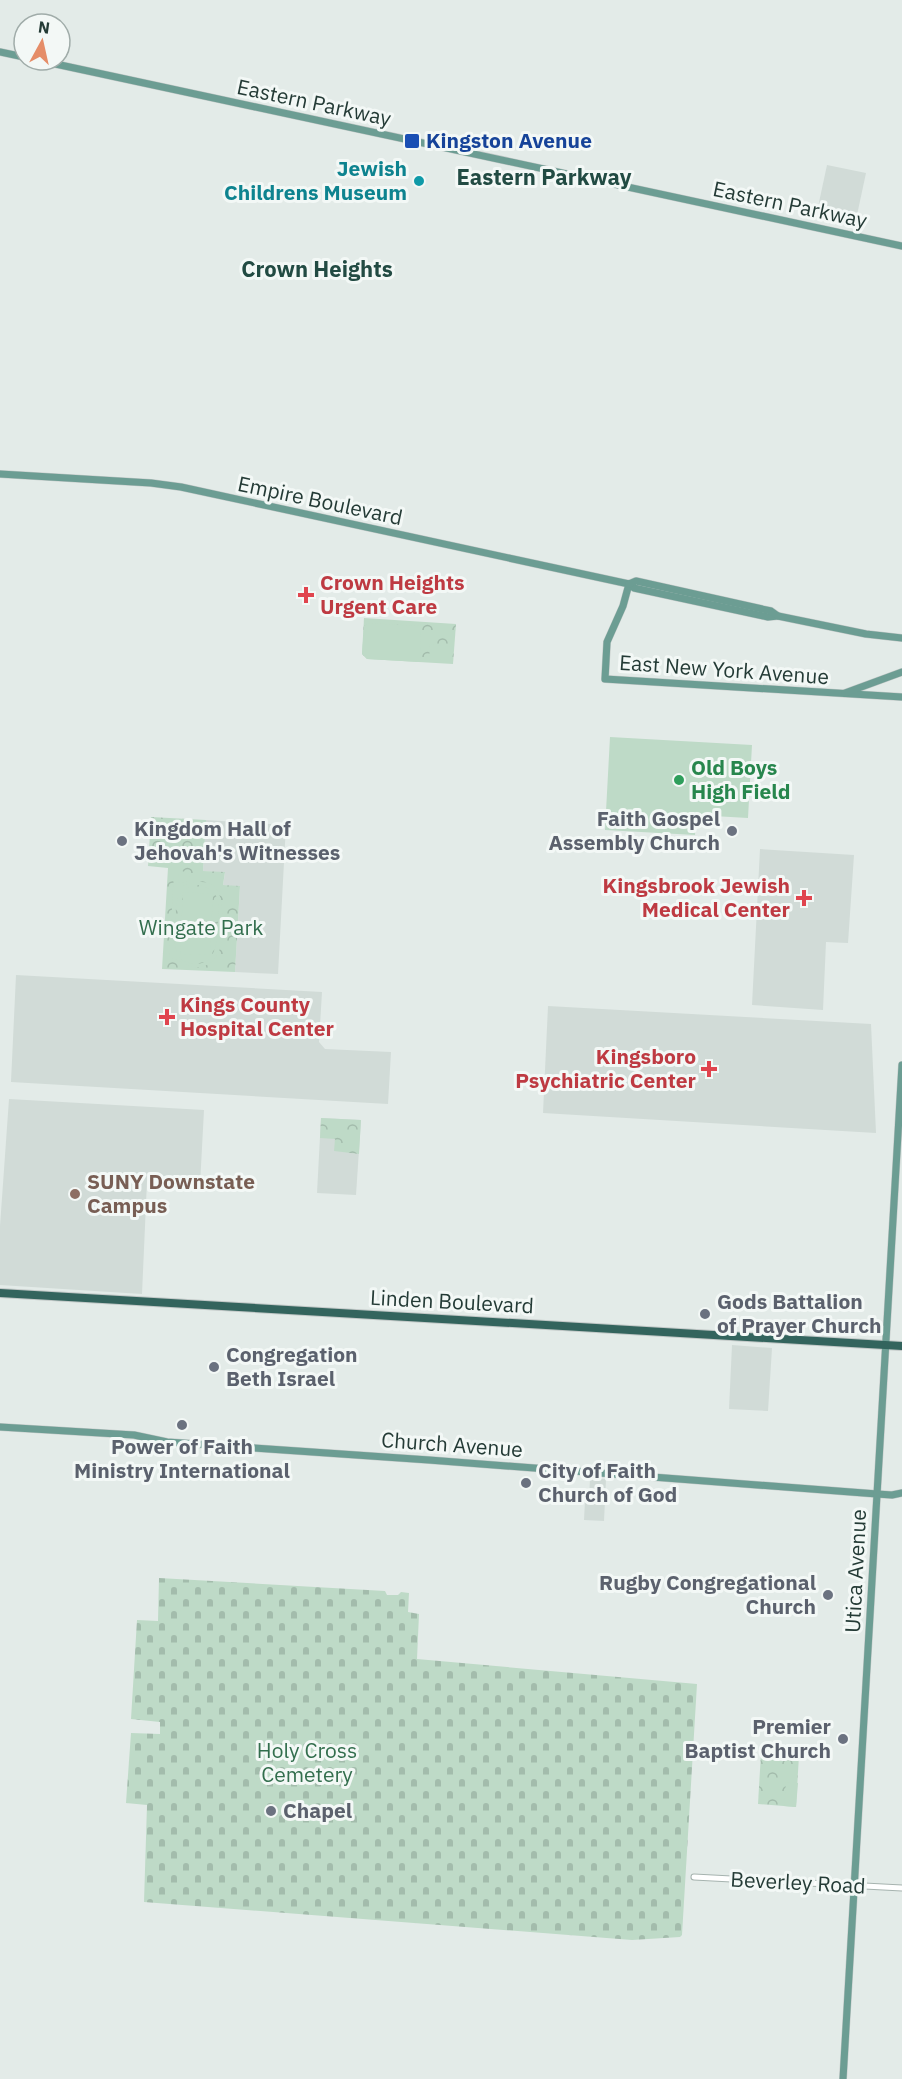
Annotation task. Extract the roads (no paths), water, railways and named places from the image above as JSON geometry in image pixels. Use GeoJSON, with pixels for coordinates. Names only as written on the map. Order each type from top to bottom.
{"type":"FeatureCollection","features":[{"type":"Feature","properties":{"kind":"highway","name":"Linden Boulevard"},"geometry":{"type":"LineString","coordinates":[[0,1293],[902,1346]]}},
{"type":"Feature","properties":{"kind":"main road","name":"Eastern Parkway"},"geometry":{"type":"LineString","coordinates":[[72,68],[902,246]]}},
{"type":"Feature","properties":{"kind":"main road","name":"Empire Boulevard"},"geometry":{"type":"LineString","coordinates":[[0,474],[176,486],[629,584],[634,588],[768,617],[778,616],[866,634],[902,638]]}},
{"type":"Feature","properties":{"kind":"main road","name":"East New York Avenue"},"geometry":{"type":"LineString","coordinates":[[629,584],[623,606],[607,642],[605,680],[902,697]]}},
{"type":"Feature","properties":{"kind":"main road","name":"East New York Avenue"},"geometry":{"type":"LineString","coordinates":[[842,694],[902,672]]}},
{"type":"Feature","properties":{"kind":"main road","name":"Utica Avenue"},"geometry":{"type":"LineString","coordinates":[[843,2079],[902,1065]]}},
{"type":"Feature","properties":{"kind":"main road","name":"Church Avenue"},"geometry":{"type":"LineString","coordinates":[[0,1427],[134,1435],[167,1442],[877,1494],[902,1493]]}},
{"type":"Feature","properties":{"kind":"street","name":"Beverley Road"},"geometry":{"type":"LineString","coordinates":[[694,1877],[902,1888]]}},
{"type":"Feature","properties":{"kind":"place","name":"Kingston Avenue"},"geometry":{"type":"Point","coordinates":[412,141]}},
{"type":"Feature","properties":{"kind":"place","name":"Jewish Childrens Museum"},"geometry":{"type":"Point","coordinates":[419,181]}},
{"type":"Feature","properties":{"kind":"place","name":"Crown Heights Urgent Care"},"geometry":{"type":"Point","coordinates":[306,595]}},
{"type":"Feature","properties":{"kind":"place","name":"Old Boys High Field"},"geometry":{"type":"Point","coordinates":[679,780]}},
{"type":"Feature","properties":{"kind":"place","name":"Faith Gospel Assembly Church"},"geometry":{"type":"Point","coordinates":[732,831]}},
{"type":"Feature","properties":{"kind":"place","name":"Kingdom Hall of Jehovah's Witnesses"},"geometry":{"type":"Point","coordinates":[122,841]}},
{"type":"Feature","properties":{"kind":"place","name":"Kingsbrook Jewish Medical Center"},"geometry":{"type":"Point","coordinates":[804,898]}},
{"type":"Feature","properties":{"kind":"place","name":"Kings County Hospital Center"},"geometry":{"type":"Point","coordinates":[167,1017]}},
{"type":"Feature","properties":{"kind":"place","name":"Kingsboro Psychiatric Center"},"geometry":{"type":"Point","coordinates":[709,1069]}},
{"type":"Feature","properties":{"kind":"place","name":"SUNY Downstate Campus"},"geometry":{"type":"Point","coordinates":[75,1194]}},
{"type":"Feature","properties":{"kind":"place","name":"Gods Battalion of Prayer Church"},"geometry":{"type":"Point","coordinates":[705,1314]}},
{"type":"Feature","properties":{"kind":"place","name":"Congregation Beth Israel"},"geometry":{"type":"Point","coordinates":[214,1367]}},
{"type":"Feature","properties":{"kind":"place","name":"Power of Faith Ministry International"},"geometry":{"type":"Point","coordinates":[182,1425]}},
{"type":"Feature","properties":{"kind":"place","name":"City of Faith Church of God"},"geometry":{"type":"Point","coordinates":[526,1483]}},
{"type":"Feature","properties":{"kind":"place","name":"Rugby Congregational Church"},"geometry":{"type":"Point","coordinates":[828,1595]}},
{"type":"Feature","properties":{"kind":"place","name":"Premier Baptist Church"},"geometry":{"type":"Point","coordinates":[843,1739]}},
{"type":"Feature","properties":{"kind":"place","name":"Chapel"},"geometry":{"type":"Point","coordinates":[271,1811]}},
{"type":"Feature","properties":{"kind":"district","name":"Eastern Parkway"},"geometry":{"type":"Point","coordinates":[544,177]}},
{"type":"Feature","properties":{"kind":"district","name":"Crown Heights"},"geometry":{"type":"Point","coordinates":[317,269]}},
{"type":"Feature","properties":{"kind":"park label","name":"Wingate Park"},"geometry":{"type":"Point","coordinates":[201,928]}},
{"type":"Feature","properties":{"kind":"park label","name":"Holy Cross Cemetery"},"geometry":{"type":"Point","coordinates":[307,1763]}}]}
